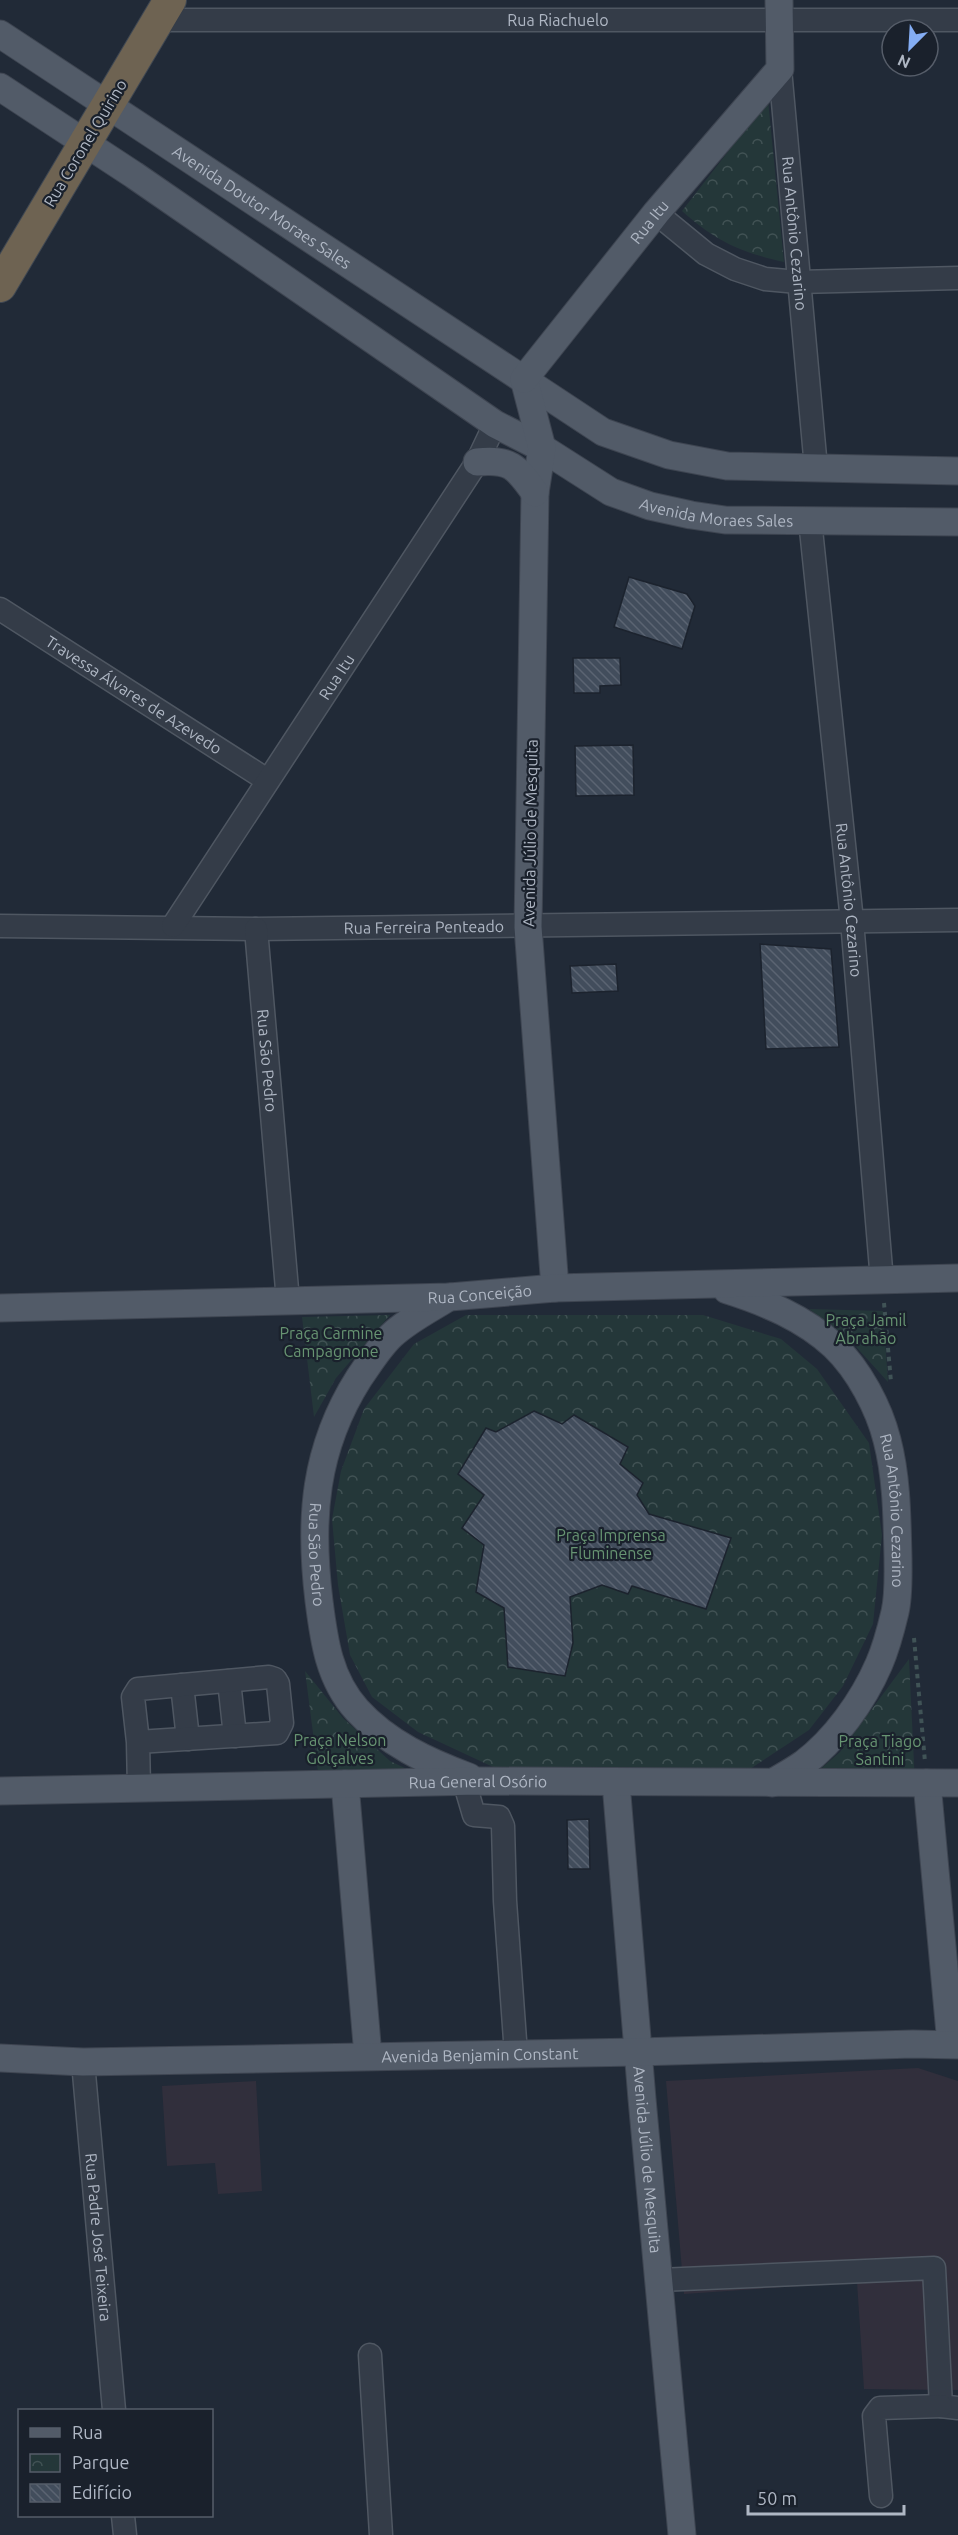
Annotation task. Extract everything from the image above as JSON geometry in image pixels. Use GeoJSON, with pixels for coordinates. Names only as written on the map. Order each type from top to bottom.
{"type":"FeatureCollection","features":[{"type":"Feature","properties":{"kind":"highway","name":"Rua Coronel Quirino"},"geometry":{"type":"LineString","coordinates":[[0,286],[164,10]]}},
{"type":"Feature","properties":{"kind":"main road","name":"Rua Antônio Cezarino"},"geometry":{"type":"LineString","coordinates":[[780,11],[780,69]]}},
{"type":"Feature","properties":{"kind":"main road","name":"Avenida Doutor Moraes Sales"},"geometry":{"type":"LineString","coordinates":[[0,34],[524,379]]}},
{"type":"Feature","properties":{"kind":"main road","name":"Rua Itu"},"geometry":{"type":"LineString","coordinates":[[524,379],[656,213],[780,69]]}},
{"type":"Feature","properties":{"kind":"main road"},"geometry":{"type":"LineString","coordinates":[[0,87],[86,143],[495,424]]}},
{"type":"Feature","properties":{"kind":"main road"},"geometry":{"type":"LineString","coordinates":[[524,379],[603,432],[669,455],[727,466],[958,471]]}},
{"type":"Feature","properties":{"kind":"main road","name":"Avenida Júlio de Mesquita"},"geometry":{"type":"LineString","coordinates":[[524,379],[542,448],[535,493],[528,927],[555,1288]]}},
{"type":"Feature","properties":{"kind":"main road","name":"Avenida Moraes Sales"},"geometry":{"type":"LineString","coordinates":[[495,424],[542,448],[611,492],[650,507],[725,520],[958,522]]}},
{"type":"Feature","properties":{"kind":"main road"},"geometry":{"type":"LineString","coordinates":[[477,462],[496,460],[515,467],[535,493]]}},
{"type":"Feature","properties":{"kind":"main road","name":"Rua Conceição"},"geometry":{"type":"LineString","coordinates":[[0,1308],[450,1297],[555,1288],[958,1278]]}},
{"type":"Feature","properties":{"kind":"main road","name":"Rua Antônio Cezarino"},"geometry":{"type":"LineString","coordinates":[[707,1284],[764,1302],[814,1330],[836,1348],[856,1374],[875,1406],[887,1439],[893,1470],[897,1520],[896,1610],[879,1664],[860,1699],[831,1738],[803,1764],[771,1784]]}},
{"type":"Feature","properties":{"kind":"main road","name":"Rua São Pedro"},"geometry":{"type":"LineString","coordinates":[[450,1297],[391,1335],[368,1364],[342,1406],[320,1468],[315,1529],[318,1591],[329,1662],[341,1687],[357,1710],[400,1746],[472,1781]]}},
{"type":"Feature","properties":{"kind":"main road","name":"Rua General Osório"},"geometry":{"type":"LineString","coordinates":[[0,1791],[472,1781],[958,1784]]}},
{"type":"Feature","properties":{"kind":"main road","name":"Avenida Júlio de Mesquita"},"geometry":{"type":"LineString","coordinates":[[616,1783],[682,2535]]}},
{"type":"Feature","properties":{"kind":"main road"},"geometry":{"type":"LineString","coordinates":[[345,1784],[368,2056]]}},
{"type":"Feature","properties":{"kind":"main road"},"geometry":{"type":"LineString","coordinates":[[927,1784],[955,2044]]}},
{"type":"Feature","properties":{"kind":"main road","name":"Avenida Benjamin Constant"},"geometry":{"type":"LineString","coordinates":[[0,2058],[83,2062],[955,2044]]}},
{"type":"Feature","properties":{"kind":"street","name":"Rua Riachuelo"},"geometry":{"type":"LineString","coordinates":[[164,10],[780,11],[958,20]]}},
{"type":"Feature","properties":{"kind":"street","name":"Rua Antônio Cezarino"},"geometry":{"type":"LineString","coordinates":[[780,69],[816,468]]}},
{"type":"Feature","properties":{"kind":"street"},"geometry":{"type":"LineString","coordinates":[[656,213],[706,254],[735,269],[765,279],[798,282],[958,278]]}},
{"type":"Feature","properties":{"kind":"street","name":"Rua Itu"},"geometry":{"type":"LineString","coordinates":[[173,926],[477,462],[495,424]]}},
{"type":"Feature","properties":{"kind":"street","name":"Rua Antônio Cezarino"},"geometry":{"type":"LineString","coordinates":[[810,520],[852,921],[882,1281]]}},
{"type":"Feature","properties":{"kind":"street","name":"Travessa Álvares de Azevedo"},"geometry":{"type":"LineString","coordinates":[[0,609],[267,780]]}},
{"type":"Feature","properties":{"kind":"street","name":"Rua Ferreira Penteado"},"geometry":{"type":"LineString","coordinates":[[0,926],[173,926],[256,929],[958,920]]}},
{"type":"Feature","properties":{"kind":"street","name":"Rua São Pedro"},"geometry":{"type":"LineString","coordinates":[[256,929],[288,1301]]}},
{"type":"Feature","properties":{"kind":"street"},"geometry":{"type":"LineString","coordinates":[[138,1742],[277,1733],[281,1729],[278,1684],[275,1679],[269,1677],[138,1689],[133,1697],[138,1742],[139,1788]]}},
{"type":"Feature","properties":{"kind":"street"},"geometry":{"type":"LineString","coordinates":[[229,1681],[235,1736]]}},
{"type":"Feature","properties":{"kind":"street"},"geometry":{"type":"LineString","coordinates":[[182,1685],[188,1739]]}},
{"type":"Feature","properties":{"kind":"street"},"geometry":{"type":"LineString","coordinates":[[472,1781],[474,1815],[499,1817],[502,1821],[505,1901],[516,2054]]}},
{"type":"Feature","properties":{"kind":"street","name":"Rua Padre José Teixeira"},"geometry":{"type":"LineString","coordinates":[[83,2062],[114,2409]]}},
{"type":"Feature","properties":{"kind":"street"},"geometry":{"type":"LineString","coordinates":[[660,2280],[934,2268],[950,2407],[880,2408],[876,2412],[874,2416],[881,2496]]}},
{"type":"Feature","properties":{"kind":"street"},"geometry":{"type":"LineString","coordinates":[[370,2355],[381,2535]]}},
{"type":"Feature","properties":{"kind":"street"},"geometry":{"type":"LineString","coordinates":[[123,2517],[125,2535]]}},
{"type":"Feature","properties":{"kind":"shaded area"},"geometry":{"type":"Polygon","coordinates":[[[918,2068],[958,2081],[958,2390],[864,2389],[857,2282],[684,2294],[666,2081],[918,2068]]]}},
{"type":"Feature","properties":{"kind":"shaded area"},"geometry":{"type":"Polygon","coordinates":[[[256,2081],[262,2191],[218,2194],[215,2163],[167,2166],[162,2086],[256,2081]]]}},
{"type":"Feature","properties":{"kind":"green space"},"geometry":{"type":"Polygon","coordinates":[[[768,100],[784,262],[754,254],[717,238],[682,211],[768,100]]]}},
{"type":"Feature","properties":{"kind":"green space","name":"Praça Jamil Abrahão"},"geometry":{"type":"Polygon","coordinates":[[[809,1309],[883,1311],[888,1382],[849,1339],[809,1309]]]}},
{"type":"Feature","properties":{"kind":"green space","name":"Praça Carmine Campagnone"},"geometry":{"type":"Polygon","coordinates":[[[390,1315],[336,1378],[314,1417],[302,1317],[390,1315]]]}},
{"type":"Feature","properties":{"kind":"green space","name":"Praça Imprensa Fluminense"},"geometry":{"type":"Polygon","coordinates":[[[466,1315],[703,1315],[781,1339],[817,1369],[869,1443],[882,1535],[873,1624],[843,1686],[809,1730],[741,1775],[506,1773],[418,1732],[372,1697],[350,1655],[338,1585],[332,1519],[341,1471],[364,1409],[414,1344],[466,1315]]]}},
{"type":"Feature","properties":{"kind":"green space","name":"Praça Tiago Santini"},"geometry":{"type":"Polygon","coordinates":[[[909,1659],[915,1784],[809,1779],[840,1752],[909,1659]]]}},
{"type":"Feature","properties":{"kind":"green space","name":"Praça Nelson Golçalves"},"geometry":{"type":"Polygon","coordinates":[[[305,1671],[343,1718],[390,1761],[428,1779],[318,1772],[305,1671]]]}},
{"type":"Feature","properties":{"kind":"building"},"geometry":{"type":"Polygon","coordinates":[[[629,577],[687,594],[695,606],[682,649],[614,627],[629,577]]]}},
{"type":"Feature","properties":{"kind":"building"},"geometry":{"type":"Polygon","coordinates":[[[573,658],[620,658],[621,685],[600,686],[600,693],[574,693],[573,658]]]}},
{"type":"Feature","properties":{"kind":"building"},"geometry":{"type":"Polygon","coordinates":[[[633,745],[634,795],[576,796],[575,746],[633,745]]]}},
{"type":"Feature","properties":{"kind":"building"},"geometry":{"type":"Polygon","coordinates":[[[760,944],[831,949],[839,1047],[766,1049],[760,944]]]}},
{"type":"Feature","properties":{"kind":"building"},"geometry":{"type":"Polygon","coordinates":[[[616,964],[618,991],[572,993],[570,966],[616,964]]]}},
{"type":"Feature","properties":{"kind":"building"},"geometry":{"type":"Polygon","coordinates":[[[534,1411],[562,1424],[574,1415],[628,1447],[620,1464],[643,1483],[637,1495],[649,1514],[731,1538],[706,1609],[632,1586],[628,1594],[602,1585],[570,1597],[573,1643],[565,1676],[508,1667],[504,1608],[476,1592],[484,1545],[462,1528],[484,1495],[458,1474],[486,1428],[496,1432],[534,1411]]]}},
{"type":"Feature","properties":{"kind":"building"},"geometry":{"type":"Polygon","coordinates":[[[589,1819],[590,1869],[568,1869],[567,1820],[589,1819]]]}}]}
